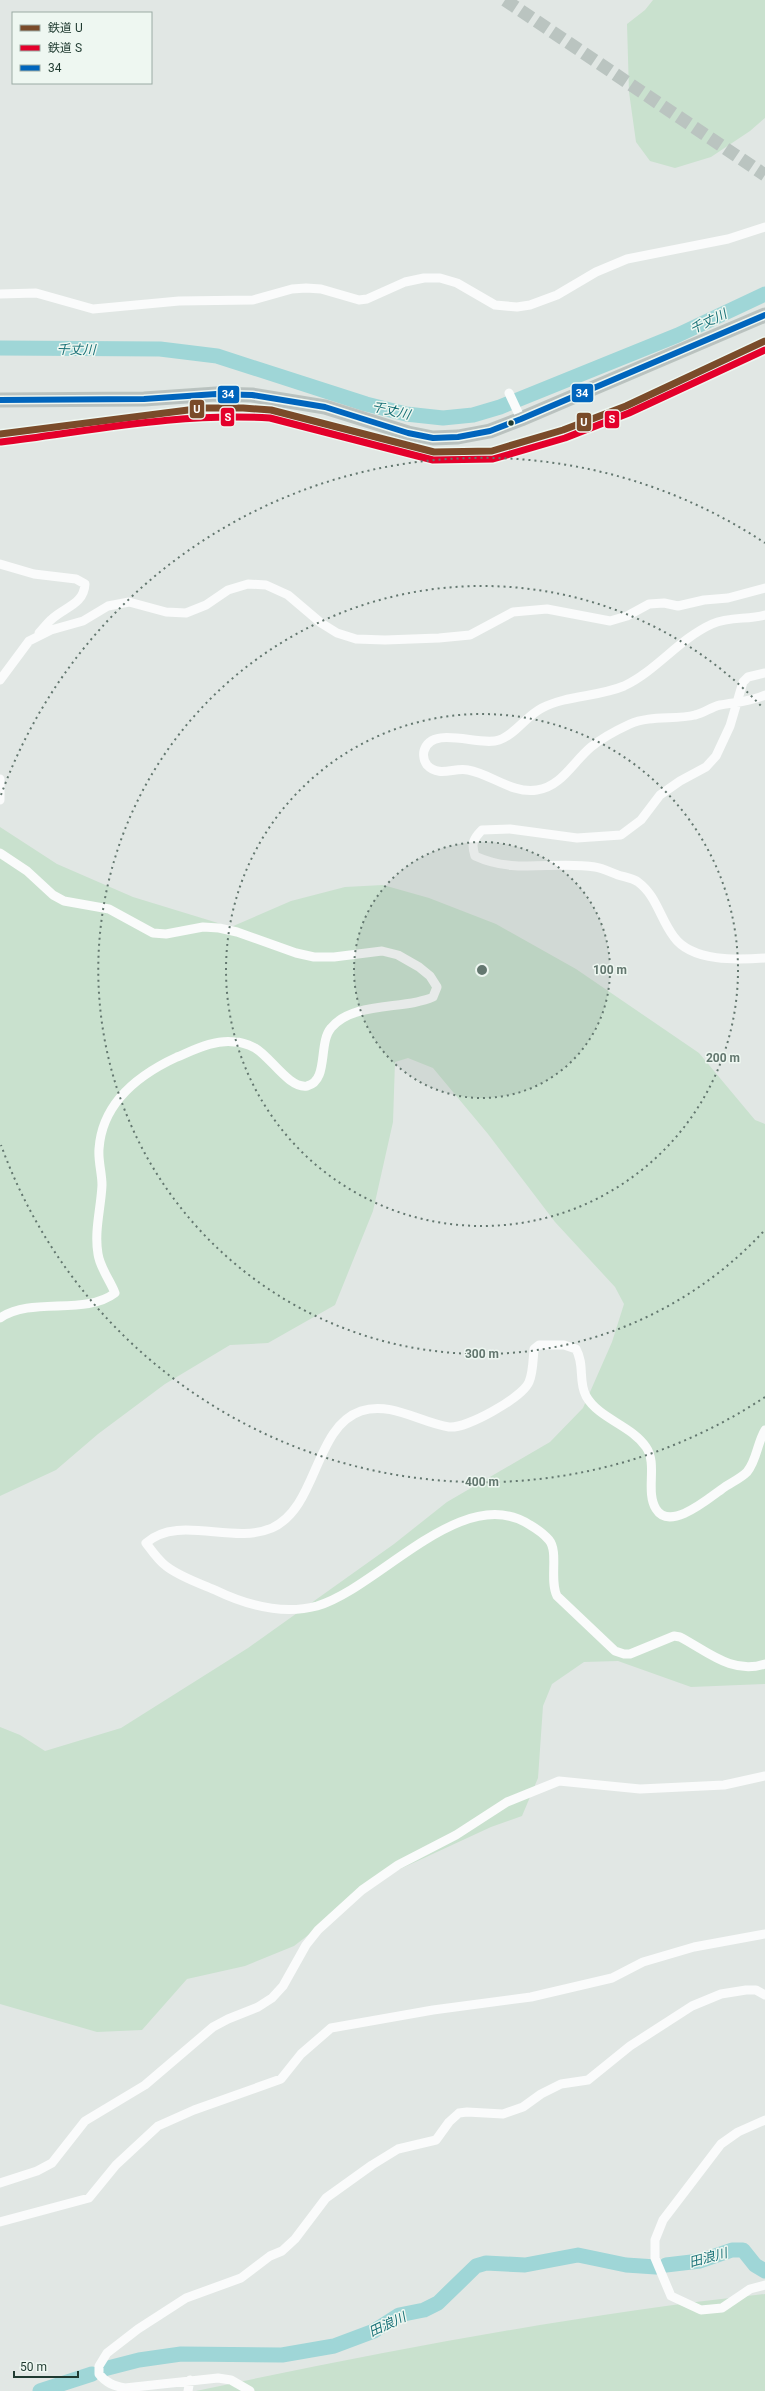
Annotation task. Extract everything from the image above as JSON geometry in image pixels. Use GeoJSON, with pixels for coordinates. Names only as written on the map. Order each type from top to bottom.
{"type":"FeatureCollection","features":[{"type":"Feature","properties":{"kind":"highway"},"geometry":{"type":"LineString","coordinates":[[0,400],[144,400],[216,394],[252,395],[325,407],[408,433],[433,438],[458,437],[490,431],[519,416],[765,314]]}},
{"type":"Feature","properties":{"kind":"street"},"geometry":{"type":"LineString","coordinates":[[0,294],[36,293],[93,309],[179,301],[253,300],[292,289],[306,288],[321,289],[359,300],[367,299],[405,282],[432,278],[457,283],[495,305],[517,307],[530,305],[557,295],[596,272],[627,259],[653,252],[728,239],[765,227]]}},
{"type":"Feature","properties":{"kind":"street"},"geometry":{"type":"LineString","coordinates":[[509,393],[519,416]]}},
{"type":"Feature","properties":{"kind":"street"},"geometry":{"type":"LineString","coordinates":[[0,564],[34,574],[76,579],[85,584],[85,592],[81,599],[52,619],[22,648],[0,680]]}},
{"type":"Feature","properties":{"kind":"street"},"geometry":{"type":"LineString","coordinates":[[38,634],[83,621],[108,606],[119,603],[143,604],[176,613],[195,611],[228,590],[248,584],[266,585],[288,595],[321,623],[337,633],[356,639],[385,640],[470,635],[513,612],[547,609],[610,621],[627,616],[649,604],[664,603],[678,606],[704,600],[728,598],[764,588]]}},
{"type":"Feature","properties":{"kind":"street"},"geometry":{"type":"LineString","coordinates":[[765,615],[753,618],[732,617],[714,623],[690,637],[626,685],[600,694],[543,707],[498,741],[478,742],[449,737],[432,740],[424,752],[424,759],[426,764],[436,771],[468,770],[511,787],[537,790],[557,782],[589,748],[632,723],[696,715],[718,705],[737,703],[765,695]]}},
{"type":"Feature","properties":{"kind":"street"},"geometry":{"type":"LineString","coordinates":[[765,673],[748,677],[743,682],[722,746],[706,767],[680,781],[660,795],[641,820],[621,835],[577,838],[525,830],[482,830],[474,838],[472,847],[476,856],[491,863],[514,867],[557,865],[595,867],[637,881],[655,901],[674,937],[683,946],[694,951],[716,957],[765,958]]}},
{"type":"Feature","properties":{"kind":"street"},"geometry":{"type":"LineString","coordinates":[[0,779],[0,800]]}},
{"type":"Feature","properties":{"kind":"street"},"geometry":{"type":"LineString","coordinates":[[0,853],[28,870],[53,895],[64,901],[78,905],[109,909],[154,933],[166,934],[203,927],[219,928],[277,945],[296,953],[314,957],[334,957],[382,951],[398,955],[419,967],[430,976],[437,987],[433,997],[420,1003],[372,1009],[338,1022],[327,1033],[322,1049],[320,1076],[315,1082],[308,1086],[300,1086],[289,1079],[256,1048],[234,1042],[220,1042],[197,1048],[166,1063],[128,1088],[116,1100],[106,1116],[100,1135],[99,1150],[102,1182],[97,1228],[98,1254],[101,1267],[115,1293],[89,1302],[19,1309],[0,1318]]}},
{"type":"Feature","properties":{"kind":"street"},"geometry":{"type":"LineString","coordinates":[[765,1430],[752,1463],[737,1480],[687,1513],[667,1516],[657,1510],[653,1502],[650,1459],[646,1447],[636,1436],[600,1412],[586,1396],[582,1381],[581,1359],[576,1349],[564,1345],[539,1345],[534,1349],[529,1384],[502,1408],[473,1420],[451,1427],[416,1416],[380,1409],[364,1410],[349,1415],[337,1429],[296,1508],[273,1528],[248,1534],[167,1531],[152,1538],[146,1544],[171,1570],[223,1594],[258,1606],[282,1610],[303,1609],[340,1596],[423,1541],[459,1523],[489,1514],[509,1516],[524,1521],[550,1541],[553,1551],[552,1587],[557,1596],[615,1651],[630,1654],[674,1636],[680,1637],[725,1663],[738,1667],[765,1664]]}},
{"type":"Feature","properties":{"kind":"street"},"geometry":{"type":"LineString","coordinates":[[0,2183],[37,2171],[52,2163],[85,2121],[145,2085],[213,2027],[228,2019],[258,2007],[272,1998],[283,1986],[306,1945],[318,1930],[362,1890],[398,1865],[456,1835],[507,1802],[560,1781],[640,1789],[724,1785],[765,1776]]}},
{"type":"Feature","properties":{"kind":"street"},"geometry":{"type":"LineString","coordinates":[[0,2222],[90,2198],[116,2165],[158,2126],[194,2110],[281,2079],[301,2054],[331,2028],[433,2010],[531,1997],[612,1978],[643,1962],[694,1947],[765,1934]]}},
{"type":"Feature","properties":{"kind":"street"},"geometry":{"type":"LineString","coordinates":[[250,2391],[230,2380],[218,2378],[125,2388],[113,2386],[104,2380],[99,2374],[99,2366],[116,2345],[186,2298],[241,2278],[270,2256],[282,2251],[295,2239],[326,2198],[372,2165],[398,2149],[436,2140],[448,2122],[459,2114],[467,2112],[503,2114],[523,2107],[541,2094],[561,2084],[588,2080],[630,2046],[692,2006],[721,1994],[756,1990],[765,1995]]}},
{"type":"Feature","properties":{"kind":"street"},"geometry":{"type":"LineString","coordinates":[[765,2120],[738,2132],[721,2144],[663,2220],[656,2240],[655,2258],[671,2296],[701,2310],[722,2308],[750,2289],[765,2285]]}},
{"type":"Feature","properties":{"kind":"street"},"geometry":{"type":"LineString","coordinates":[[188,2391],[190,2380]]}},
{"type":"Feature","properties":{"kind":"green space"},"geometry":{"type":"Polygon","coordinates":[[[653,0],[765,0],[765,118],[750,131],[711,157],[675,168],[650,161],[636,142],[629,92],[627,24],[645,10],[653,0]]]}},
{"type":"Feature","properties":{"kind":"green space"},"geometry":{"type":"Polygon","coordinates":[[[0,827],[57,864],[133,897],[231,927],[291,901],[345,887],[383,885],[429,898],[496,924],[576,969],[699,1053],[755,1120],[765,1124],[765,1684],[691,1687],[618,1661],[584,1662],[552,1684],[543,1706],[538,1778],[522,1816],[491,1827],[385,1876],[294,1946],[245,1966],[187,1979],[142,2030],[97,2032],[0,2004],[0,1727],[20,1735],[45,1751],[121,1728],[248,1648],[394,1544],[447,1502],[550,1442],[583,1408],[612,1342],[624,1304],[615,1287],[555,1222],[488,1134],[433,1068],[408,1058],[395,1062],[393,1122],[373,1211],[335,1305],[268,1343],[230,1345],[165,1384],[98,1434],[56,1470],[0,1496],[0,827]]]}},
{"type":"Feature","properties":{"kind":"green space"},"geometry":{"type":"Polygon","coordinates":[[[765,2294],[765,2391],[196,2391],[479,2335],[622,2312],[765,2294]]]}},
{"type":"Feature","properties":{"kind":"waterway","name":"千丈川"},"geometry":{"type":"LineString","coordinates":[[0,348],[160,349],[217,356],[366,404],[406,414],[443,418],[473,415],[500,407],[678,335],[765,294]]}},
{"type":"Feature","properties":{"kind":"waterway","name":"田浪川"},"geometry":{"type":"LineString","coordinates":[[666,2265],[700,2261],[732,2250],[743,2250],[755,2265],[765,2271]]}},
{"type":"Feature","properties":{"kind":"waterway","name":"田浪川"},"geometry":{"type":"LineString","coordinates":[[104,2369],[139,2360],[181,2354],[282,2355],[334,2346],[374,2331],[399,2315],[424,2310],[438,2303],[476,2266],[486,2263],[525,2265],[578,2255],[626,2265],[656,2267]]}},
{"type":"Feature","properties":{"kind":"waterway","name":"田浪川"},"geometry":{"type":"LineString","coordinates":[[40,2391],[92,2374]]}},
{"type":"Feature","properties":{"kind":"tunnel"},"geometry":{"type":"LineString","coordinates":[[505,0],[765,175]]}},
{"type":"Feature","properties":{"kind":"rail line","name":"U"},"geometry":{"type":"LineString","coordinates":[[0,434],[204,408],[243,408],[271,410],[434,452],[492,451],[563,430],[626,406],[765,341]]}},
{"type":"Feature","properties":{"kind":"rail line","name":"S"},"geometry":{"type":"LineString","coordinates":[[1,442],[169,420],[236,417],[270,418],[433,460],[493,459],[565,438],[629,413],[765,350]]}},
{"type":"Feature","properties":{"kind":"transit line","name":"34"},"geometry":{"type":"LineString","coordinates":[[0,400],[144,399],[216,394],[252,395],[325,407],[408,433],[433,438],[458,437],[490,431],[521,419],[765,315]]}}]}
